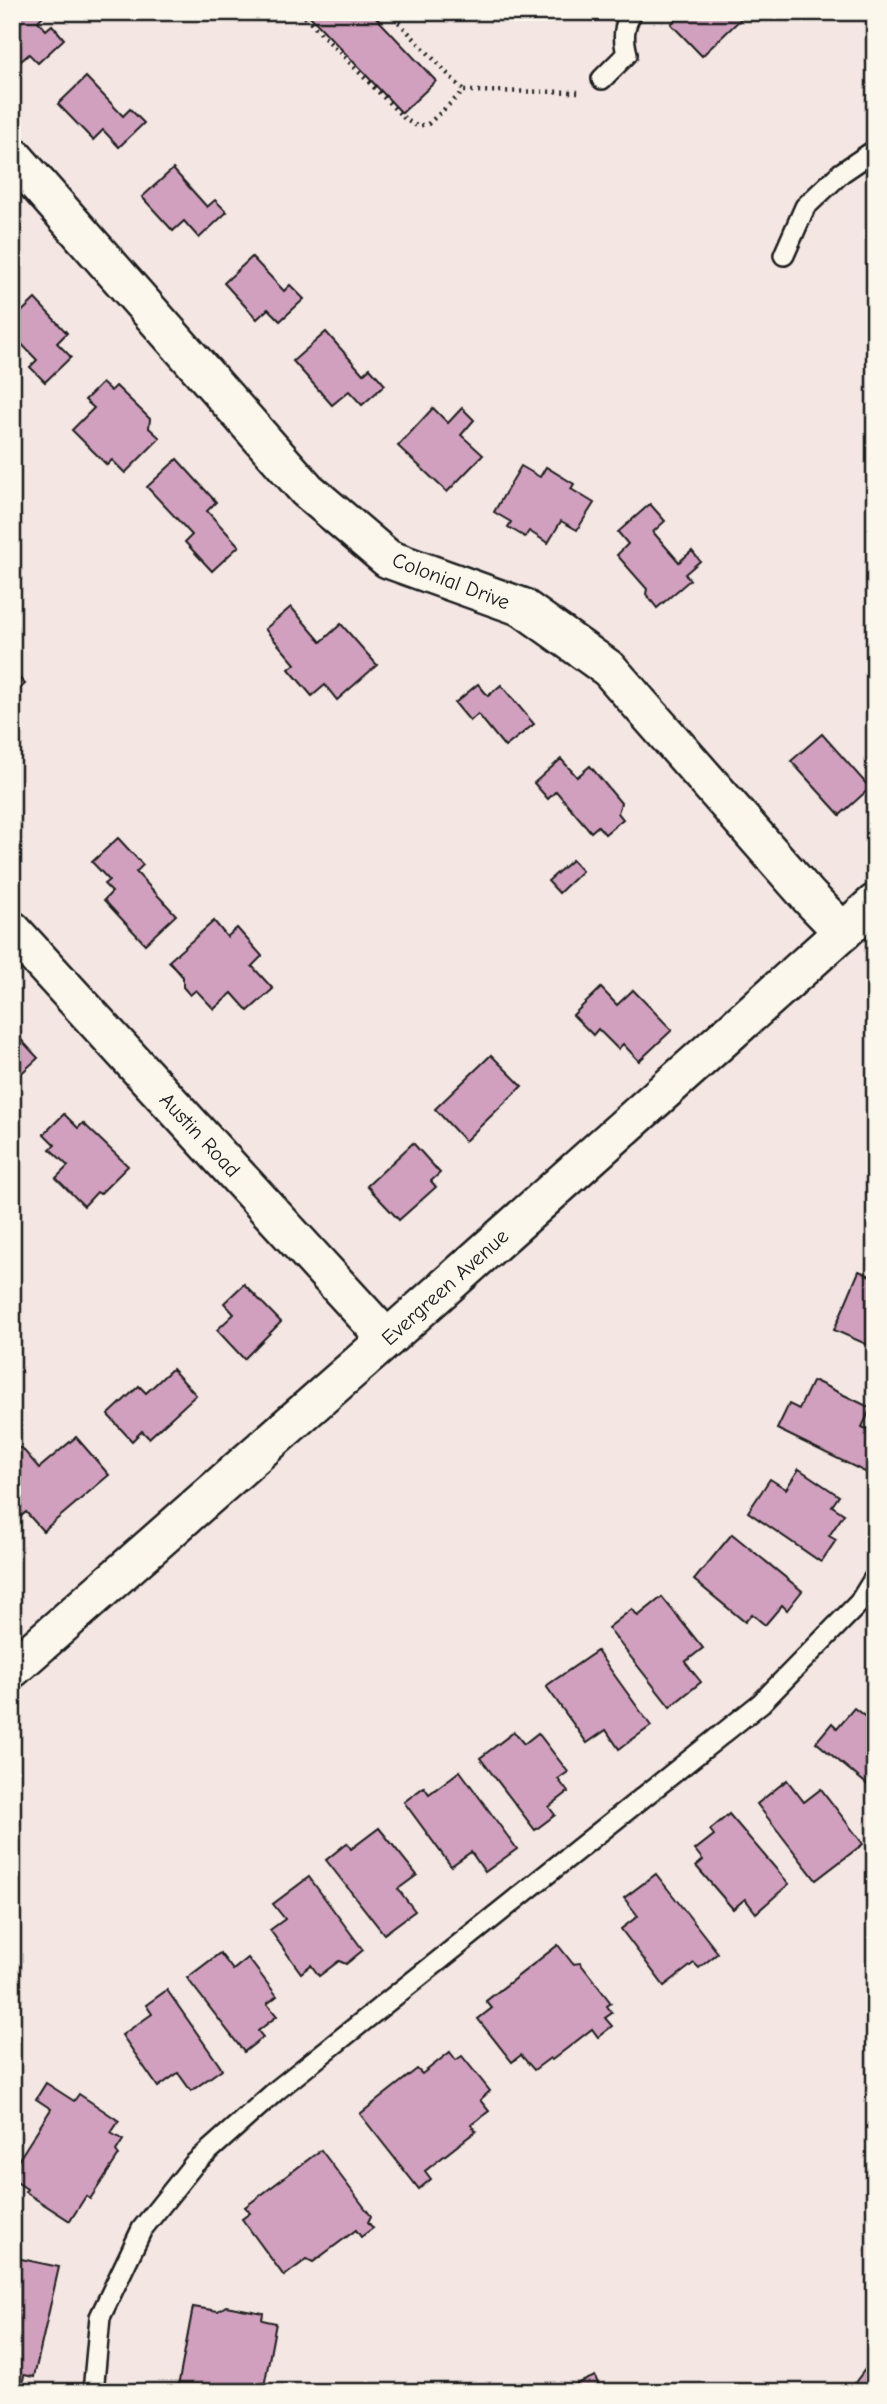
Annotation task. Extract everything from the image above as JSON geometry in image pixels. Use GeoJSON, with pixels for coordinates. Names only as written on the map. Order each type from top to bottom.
{"type":"FeatureCollection","features":[{"type":"Feature","properties":{"kind":"street","name":"Colonial Drive"},"geometry":{"type":"LineString","coordinates":[[12,155],[307,490],[388,559],[522,607],[609,669],[843,932]]}},
{"type":"Feature","properties":{"kind":"street","name":"Evergreen Avenue"},"geometry":{"type":"LineString","coordinates":[[12,1669],[387,1339],[875,903]]}},
{"type":"Feature","properties":{"kind":"street","name":"Austin Road"},"geometry":{"type":"LineString","coordinates":[[12,930],[387,1339]]}},
{"type":"Feature","properties":{"kind":"lane"},"geometry":{"type":"LineString","coordinates":[[602,79],[627,54],[624,26],[632,12]]}},
{"type":"Feature","properties":{"kind":"lane"},"geometry":{"type":"LineString","coordinates":[[785,255],[805,207],[841,173],[875,150]]}},
{"type":"Feature","properties":{"kind":"lane"},"geometry":{"type":"LineString","coordinates":[[93,2392],[100,2317],[142,2229],[194,2165],[277,2091],[761,1703],[859,1603],[875,1577]]}},
{"type":"Feature","properties":{"kind":"path"},"geometry":{"type":"LineString","coordinates":[[300,12],[406,120],[417,126],[428,124],[464,92],[578,93],[598,77],[602,79]]}},
{"type":"Feature","properties":{"kind":"path"},"geometry":{"type":"LineString","coordinates":[[389,12],[464,92]]}},
{"type":"Feature","properties":{"kind":"building"},"geometry":{"type":"Polygon","coordinates":[[[12,12],[47,12],[38,21],[46,30],[52,25],[64,39],[38,63],[29,54],[20,62],[12,52],[12,12]]]}},
{"type":"Feature","properties":{"kind":"building"},"geometry":{"type":"Polygon","coordinates":[[[306,12],[371,12],[436,81],[402,113],[306,12]]]}},
{"type":"Feature","properties":{"kind":"building"},"geometry":{"type":"Polygon","coordinates":[[[683,12],[753,12],[750,16],[745,15],[702,56],[671,24],[683,12]]]}},
{"type":"Feature","properties":{"kind":"building"},"geometry":{"type":"Polygon","coordinates":[[[86,77],[123,116],[130,109],[144,123],[119,147],[103,130],[93,140],[58,104],[86,77]]]}},
{"type":"Feature","properties":{"kind":"building"},"geometry":{"type":"Polygon","coordinates":[[[173,169],[207,207],[215,200],[227,212],[199,238],[184,221],[173,231],[142,197],[173,169]]]}},
{"type":"Feature","properties":{"kind":"building"},"geometry":{"type":"Polygon","coordinates":[[[252,257],[284,291],[290,285],[304,299],[280,321],[268,309],[257,319],[224,283],[252,257]]]}},
{"type":"Feature","properties":{"kind":"building"},"geometry":{"type":"Polygon","coordinates":[[[35,299],[67,333],[57,343],[71,357],[45,382],[30,367],[37,360],[12,334],[12,321],[35,299]]]}},
{"type":"Feature","properties":{"kind":"building"},"geometry":{"type":"Polygon","coordinates":[[[326,332],[363,374],[370,368],[385,385],[362,405],[349,391],[332,405],[293,361],[326,332]]]}},
{"type":"Feature","properties":{"kind":"building"},"geometry":{"type":"Polygon","coordinates":[[[102,383],[111,391],[116,386],[150,419],[149,428],[160,438],[125,473],[112,460],[107,465],[72,430],[94,408],[85,400],[102,383]]]}},
{"type":"Feature","properties":{"kind":"building"},"geometry":{"type":"Polygon","coordinates":[[[433,408],[448,423],[462,408],[474,420],[461,435],[483,455],[447,492],[398,446],[433,408]]]}},
{"type":"Feature","properties":{"kind":"building"},"geometry":{"type":"Polygon","coordinates":[[[177,459],[216,502],[207,511],[239,546],[212,571],[185,542],[192,535],[147,487],[177,459]]]}},
{"type":"Feature","properties":{"kind":"building"},"geometry":{"type":"Polygon","coordinates":[[[521,466],[540,477],[546,467],[574,484],[571,489],[594,503],[577,530],[561,521],[548,543],[529,531],[525,537],[508,527],[511,522],[494,512],[521,466]]]}},
{"type":"Feature","properties":{"kind":"building"},"geometry":{"type":"Polygon","coordinates":[[[650,504],[665,521],[653,532],[679,562],[692,551],[700,561],[685,574],[690,580],[657,608],[646,594],[647,589],[617,555],[628,544],[618,532],[650,504]]]}},
{"type":"Feature","properties":{"kind":"building"},"geometry":{"type":"Polygon","coordinates":[[[291,607],[321,642],[341,624],[377,665],[337,700],[325,685],[312,696],[289,669],[295,664],[265,629],[291,607]]]}},
{"type":"Feature","properties":{"kind":"building"},"geometry":{"type":"Polygon","coordinates":[[[12,670],[25,684],[12,696],[12,670]]]}},
{"type":"Feature","properties":{"kind":"building"},"geometry":{"type":"Polygon","coordinates":[[[478,684],[488,696],[501,685],[534,724],[505,747],[478,714],[470,721],[455,703],[478,684]]]}},
{"type":"Feature","properties":{"kind":"building"},"geometry":{"type":"Polygon","coordinates":[[[822,734],[870,788],[840,815],[791,761],[822,734]]]}},
{"type":"Feature","properties":{"kind":"building"},"geometry":{"type":"Polygon","coordinates":[[[561,759],[577,777],[590,766],[621,803],[618,813],[623,819],[605,834],[598,826],[591,832],[556,791],[548,799],[534,783],[561,759]]]}},
{"type":"Feature","properties":{"kind":"building"},"geometry":{"type":"Polygon","coordinates":[[[118,838],[143,865],[136,872],[176,915],[145,944],[104,900],[112,892],[104,884],[109,880],[92,862],[118,838]]]}},
{"type":"Feature","properties":{"kind":"building"},"geometry":{"type":"Polygon","coordinates":[[[572,860],[582,871],[559,893],[548,881],[572,860]]]}},
{"type":"Feature","properties":{"kind":"building"},"geometry":{"type":"Polygon","coordinates":[[[214,921],[227,937],[237,928],[262,956],[252,966],[273,989],[248,1011],[232,993],[214,1009],[196,990],[190,995],[183,987],[183,977],[169,961],[214,921]]]}},
{"type":"Feature","properties":{"kind":"building"},"geometry":{"type":"Polygon","coordinates":[[[601,988],[617,1005],[633,990],[672,1030],[639,1061],[623,1044],[618,1049],[598,1029],[593,1035],[573,1015],[601,988]]]}},
{"type":"Feature","properties":{"kind":"building"},"geometry":{"type":"Polygon","coordinates":[[[12,1030],[38,1058],[12,1082],[12,1030]]]}},
{"type":"Feature","properties":{"kind":"building"},"geometry":{"type":"Polygon","coordinates":[[[491,1055],[522,1086],[465,1141],[435,1109],[491,1055]]]}},
{"type":"Feature","properties":{"kind":"building"},"geometry":{"type":"Polygon","coordinates":[[[64,1114],[78,1128],[83,1123],[128,1166],[84,1206],[56,1178],[68,1166],[50,1149],[55,1145],[44,1134],[64,1114]]]}},
{"type":"Feature","properties":{"kind":"building"},"geometry":{"type":"Polygon","coordinates":[[[413,1143],[440,1173],[431,1181],[436,1187],[399,1220],[367,1186],[413,1143]]]}},
{"type":"Feature","properties":{"kind":"building"},"geometry":{"type":"Polygon","coordinates":[[[859,1271],[875,1278],[875,1348],[834,1330],[859,1271]]]}},
{"type":"Feature","properties":{"kind":"building"},"geometry":{"type":"Polygon","coordinates":[[[244,1284],[281,1322],[244,1359],[217,1330],[234,1314],[224,1303],[244,1284]]]}},
{"type":"Feature","properties":{"kind":"building"},"geometry":{"type":"Polygon","coordinates":[[[172,1369],[196,1395],[149,1438],[142,1431],[132,1441],[108,1415],[139,1386],[146,1393],[172,1369]]]}},
{"type":"Feature","properties":{"kind":"building"},"geometry":{"type":"Polygon","coordinates":[[[815,1381],[871,1408],[862,1427],[875,1433],[875,1458],[867,1473],[777,1429],[789,1404],[799,1409],[812,1382],[815,1381]]]}},
{"type":"Feature","properties":{"kind":"building"},"geometry":{"type":"Polygon","coordinates":[[[76,1437],[109,1475],[43,1531],[26,1512],[19,1518],[12,1510],[12,1454],[21,1447],[39,1468],[76,1437]]]}},
{"type":"Feature","properties":{"kind":"building"},"geometry":{"type":"Polygon","coordinates":[[[799,1469],[839,1496],[832,1506],[844,1514],[829,1536],[836,1540],[821,1562],[748,1512],[770,1479],[786,1489],[799,1469]]]}},
{"type":"Feature","properties":{"kind":"building"},"geometry":{"type":"Polygon","coordinates":[[[732,1534],[802,1591],[787,1610],[782,1605],[765,1625],[752,1614],[745,1622],[694,1580],[732,1534]]]}},
{"type":"Feature","properties":{"kind":"building"},"geometry":{"type":"Polygon","coordinates":[[[662,1597],[703,1648],[685,1662],[701,1682],[670,1707],[608,1628],[632,1609],[638,1616],[662,1597]]]}},
{"type":"Feature","properties":{"kind":"building"},"geometry":{"type":"Polygon","coordinates":[[[597,1651],[651,1726],[619,1749],[606,1730],[587,1743],[546,1686],[597,1651]]]}},
{"type":"Feature","properties":{"kind":"building"},"geometry":{"type":"Polygon","coordinates":[[[854,1708],[867,1718],[875,1708],[875,1791],[816,1742],[832,1723],[837,1728],[854,1708]]]}},
{"type":"Feature","properties":{"kind":"building"},"geometry":{"type":"Polygon","coordinates":[[[514,1732],[524,1744],[538,1733],[568,1772],[558,1779],[568,1792],[549,1807],[555,1815],[535,1830],[480,1758],[514,1732]]]}},
{"type":"Feature","properties":{"kind":"building"},"geometry":{"type":"Polygon","coordinates":[[[460,1771],[517,1849],[485,1872],[471,1852],[451,1866],[404,1802],[424,1787],[429,1794],[460,1771]]]}},
{"type":"Feature","properties":{"kind":"building"},"geometry":{"type":"Polygon","coordinates":[[[787,1780],[804,1802],[821,1789],[863,1844],[816,1880],[757,1804],[787,1780]]]}},
{"type":"Feature","properties":{"kind":"building"},"geometry":{"type":"Polygon","coordinates":[[[729,1814],[789,1884],[756,1913],[745,1899],[733,1909],[696,1866],[703,1860],[695,1850],[714,1835],[710,1830],[729,1814]]]}},
{"type":"Feature","properties":{"kind":"building"},"geometry":{"type":"Polygon","coordinates":[[[379,1828],[417,1875],[398,1889],[415,1911],[384,1934],[326,1860],[347,1843],[351,1849],[379,1828]]]}},
{"type":"Feature","properties":{"kind":"building"},"geometry":{"type":"Polygon","coordinates":[[[656,1874],[718,1953],[699,1968],[694,1963],[664,1986],[621,1929],[638,1916],[624,1898],[656,1874]]]}},
{"type":"Feature","properties":{"kind":"building"},"geometry":{"type":"Polygon","coordinates":[[[309,1877],[363,1950],[346,1964],[339,1961],[319,1976],[311,1965],[301,1973],[270,1930],[285,1919],[273,1904],[309,1877]]]}},
{"type":"Feature","properties":{"kind":"building"},"geometry":{"type":"Polygon","coordinates":[[[558,1945],[573,1964],[580,1963],[611,2003],[607,2006],[612,2013],[605,2018],[612,2026],[598,2037],[592,2029],[552,2060],[550,2058],[534,2070],[521,2055],[512,2062],[478,2019],[492,2008],[486,2001],[558,1945]]]}},
{"type":"Feature","properties":{"kind":"building"},"geometry":{"type":"Polygon","coordinates":[[[220,1953],[233,1970],[248,1958],[277,1996],[267,2004],[277,2016],[258,2031],[263,2037],[244,2052],[187,1978],[220,1953]]]}},
{"type":"Feature","properties":{"kind":"building"},"geometry":{"type":"Polygon","coordinates":[[[167,1990],[222,2069],[191,2091],[178,2073],[158,2087],[122,2035],[152,2014],[146,2005],[167,1990]]]}},
{"type":"Feature","properties":{"kind":"building"},"geometry":{"type":"Polygon","coordinates":[[[450,2052],[456,2060],[462,2056],[490,2091],[480,2100],[489,2111],[471,2125],[476,2131],[425,2171],[431,2179],[419,2189],[360,2114],[417,2069],[422,2074],[450,2052]]]}},
{"type":"Feature","properties":{"kind":"building"},"geometry":{"type":"Polygon","coordinates":[[[46,2083],[74,2101],[79,2094],[119,2121],[111,2133],[123,2140],[116,2151],[119,2155],[90,2199],[86,2196],[70,2221],[25,2192],[27,2189],[12,2179],[12,2166],[14,2167],[51,2109],[36,2099],[46,2083]]]}},
{"type":"Feature","properties":{"kind":"building"},"geometry":{"type":"Polygon","coordinates":[[[321,2150],[371,2216],[368,2222],[373,2228],[361,2237],[356,2230],[313,2262],[307,2259],[284,2276],[242,2219],[250,2213],[245,2207],[321,2150]]]}},
{"type":"Feature","properties":{"kind":"building"},"geometry":{"type":"Polygon","coordinates":[[[12,2257],[59,2267],[34,2377],[24,2375],[22,2387],[12,2385],[12,2257]]]}},
{"type":"Feature","properties":{"kind":"building"},"geometry":{"type":"Polygon","coordinates":[[[226,2306],[263,2313],[262,2320],[276,2323],[263,2392],[177,2392],[193,2307],[218,2311],[226,2306]]]}},
{"type":"Feature","properties":{"kind":"building"},"geometry":{"type":"Polygon","coordinates":[[[875,2356],[875,2392],[848,2392],[875,2356]]]}},
{"type":"Feature","properties":{"kind":"building"},"geometry":{"type":"Polygon","coordinates":[[[595,2376],[601,2392],[558,2392],[595,2376]]]}}]}
